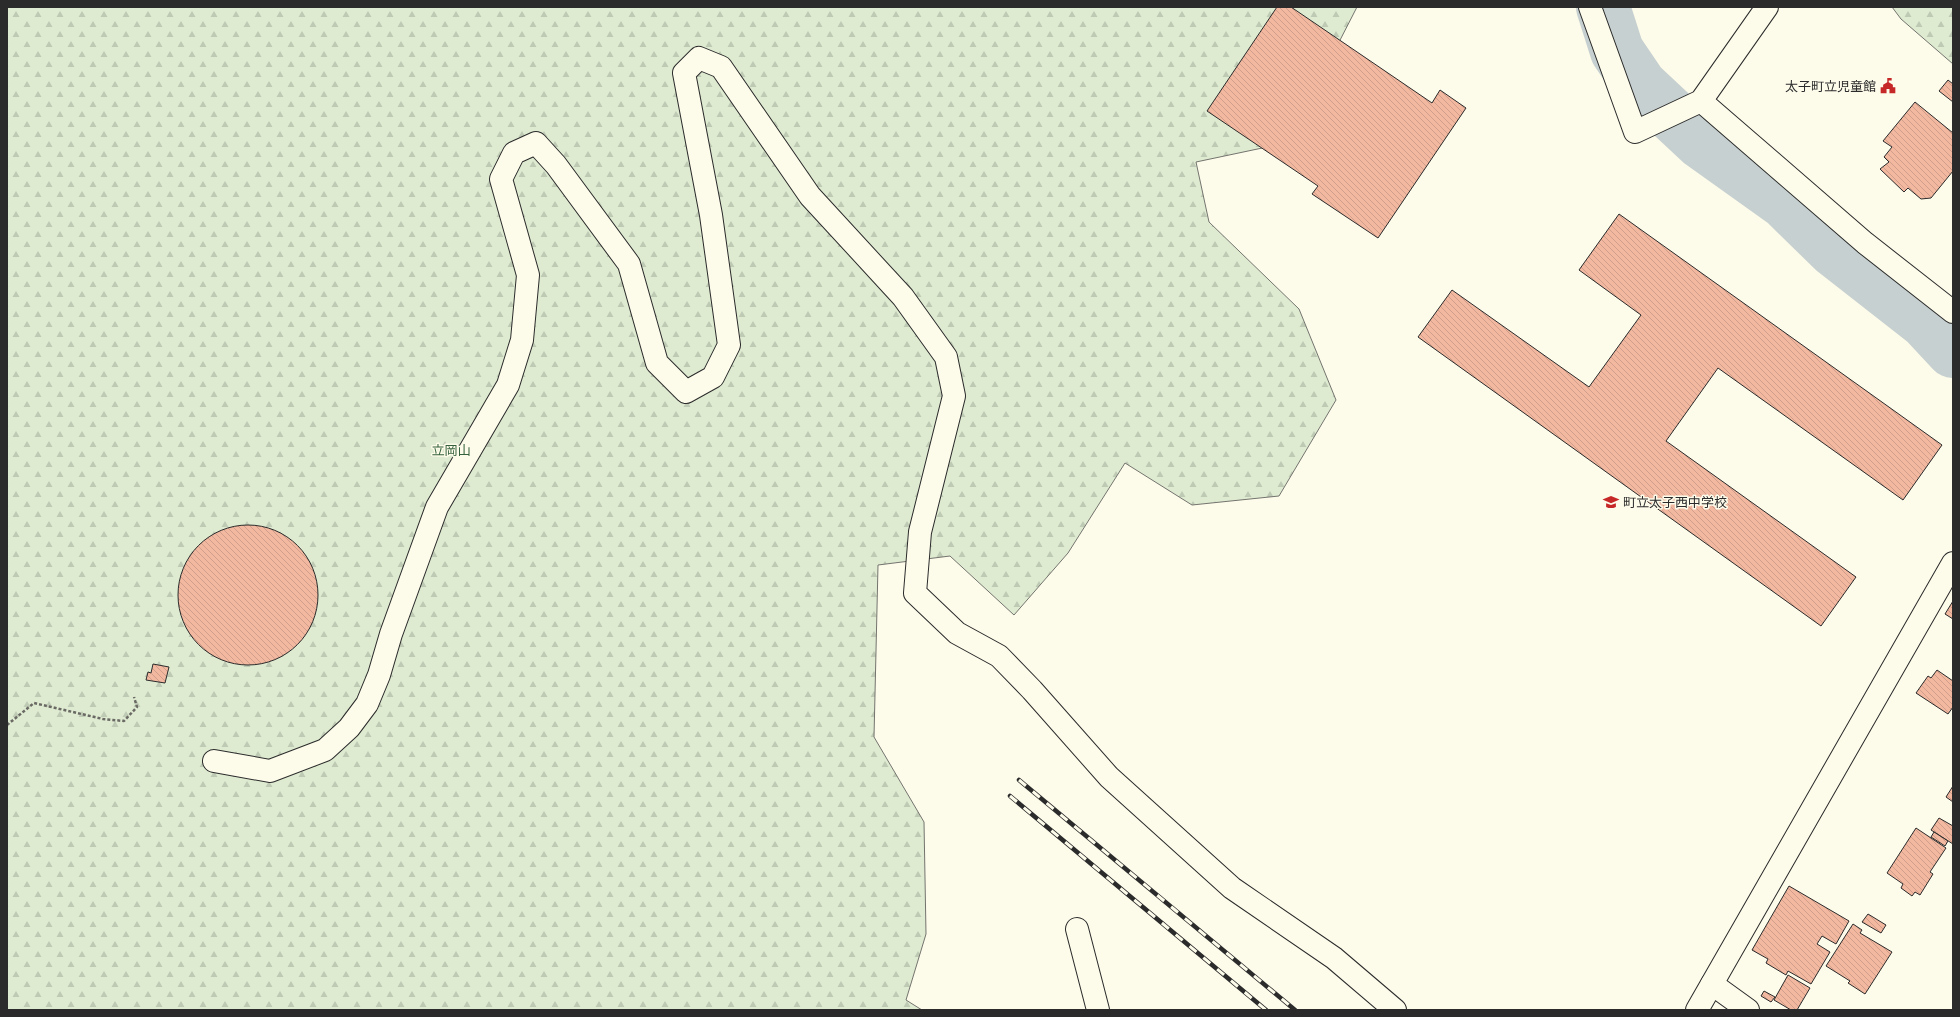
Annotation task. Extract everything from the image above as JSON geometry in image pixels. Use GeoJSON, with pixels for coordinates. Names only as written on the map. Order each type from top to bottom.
{"type":"FeatureCollection","features":[{"type":"Feature","properties":{"kind":"street"},"geometry":{"type":"LineString","coordinates":[[1590,7],[1635,132],[1701,101],[1767,7]]}},
{"type":"Feature","properties":{"kind":"street"},"geometry":{"type":"LineString","coordinates":[[214,761],[270,771],[324,750],[349,728],[367,704],[379,675],[391,634],[437,507],[508,386],[522,340],[528,275],[501,179],[514,153],[536,143],[556,165],[629,264],[657,363],[686,392],[713,377],[729,345],[711,215],[684,73],[699,58],[720,68],[810,196],[903,297],[946,357],[954,396],[920,532],[915,594],[957,633],[998,656],[1032,690],[1109,777],[1232,888],[1334,958],[1395,1010]]}},
{"type":"Feature","properties":{"kind":"street"},"geometry":{"type":"LineString","coordinates":[[1701,101],[1865,243],[1953,312]]}},
{"type":"Feature","properties":{"kind":"street"},"geometry":{"type":"LineString","coordinates":[[1697,1010],[1953,563]]}},
{"type":"Feature","properties":{"kind":"street"},"geometry":{"type":"LineString","coordinates":[[1077,929],[1098,1010]]}},
{"type":"Feature","properties":{"kind":"street"},"geometry":{"type":"LineString","coordinates":[[1712,984],[1748,1010]]}},
{"type":"Feature","properties":{"kind":"path"},"geometry":{"type":"LineString","coordinates":[[7,725],[34,703],[102,719],[124,721],[137,707],[134,697]]}},
{"type":"Feature","properties":{"kind":"green space","name":"立岡山"},"geometry":{"type":"Polygon","coordinates":[[[7,7],[1357,7],[1337,46],[1267,147],[1196,162],[1209,222],[1299,309],[1336,400],[1279,496],[1192,505],[1125,463],[1068,553],[1014,615],[950,556],[878,565],[874,737],[924,822],[926,934],[906,1000],[922,1010],[7,1010],[7,7]]]}},
{"type":"Feature","properties":{"kind":"green space"},"geometry":{"type":"Polygon","coordinates":[[[1892,7],[1953,7],[1953,64],[1901,19],[1892,7]]]}},
{"type":"Feature","properties":{"kind":"building"},"geometry":{"type":"Polygon","coordinates":[[[1277,7],[1291,7],[1432,103],[1440,90],[1466,108],[1378,238],[1312,194],[1318,186],[1207,111],[1277,7]]]}},
{"type":"Feature","properties":{"kind":"building"},"geometry":{"type":"Polygon","coordinates":[[[1948,80],[1953,84],[1953,102],[1939,91],[1948,80]]]}},
{"type":"Feature","properties":{"kind":"building"},"geometry":{"type":"Polygon","coordinates":[[[1915,102],[1953,133],[1953,171],[1931,198],[1921,199],[1908,188],[1904,192],[1880,169],[1889,162],[1884,157],[1892,147],[1883,141],[1915,102]]]}},
{"type":"Feature","properties":{"kind":"building"},"geometry":{"type":"Polygon","coordinates":[[[1619,214],[1942,445],[1903,500],[1718,368],[1666,441],[1856,577],[1821,626],[1418,337],[1452,290],[1589,387],[1641,315],[1579,270],[1619,214]]]}},
{"type":"Feature","properties":{"kind":"building"},"geometry":{"type":"Polygon","coordinates":[[[255,525],[275,530],[287,536],[298,545],[307,556],[313,568],[317,581],[317,609],[313,622],[307,634],[298,645],[287,654],[275,660],[262,664],[241,665],[221,660],[209,654],[198,645],[189,634],[179,609],[178,588],[183,568],[189,556],[198,545],[209,536],[234,526],[255,525]]]}},
{"type":"Feature","properties":{"kind":"building"},"geometry":{"type":"Polygon","coordinates":[[[1953,601],[1953,619],[1945,614],[1953,601]]]}},
{"type":"Feature","properties":{"kind":"building"},"geometry":{"type":"Polygon","coordinates":[[[153,664],[169,667],[165,683],[146,680],[148,672],[151,673],[153,664]]]}},
{"type":"Feature","properties":{"kind":"building"},"geometry":{"type":"Polygon","coordinates":[[[1937,670],[1953,681],[1953,707],[1948,714],[1916,693],[1928,676],[1931,678],[1937,670]]]}},
{"type":"Feature","properties":{"kind":"building"},"geometry":{"type":"Polygon","coordinates":[[[1953,786],[1953,802],[1946,797],[1953,786]]]}},
{"type":"Feature","properties":{"kind":"building"},"geometry":{"type":"Polygon","coordinates":[[[1939,818],[1953,826],[1953,844],[1931,830],[1939,818]]]}},
{"type":"Feature","properties":{"kind":"building"},"geometry":{"type":"Polygon","coordinates":[[[1916,828],[1946,848],[1930,872],[1933,874],[1920,895],[1915,892],[1912,896],[1901,888],[1903,884],[1887,873],[1916,828]]]}},
{"type":"Feature","properties":{"kind":"building"},"geometry":{"type":"Polygon","coordinates":[[[1934,832],[1948,841],[1945,846],[1931,837],[1934,832]]]}},
{"type":"Feature","properties":{"kind":"building"},"geometry":{"type":"Polygon","coordinates":[[[1789,886],[1849,921],[1836,944],[1822,936],[1817,944],[1830,952],[1811,984],[1788,971],[1786,975],[1766,963],[1768,959],[1752,950],[1789,886]]]}},
{"type":"Feature","properties":{"kind":"building"},"geometry":{"type":"Polygon","coordinates":[[[1868,914],[1886,925],[1881,933],[1862,922],[1868,914]]]}},
{"type":"Feature","properties":{"kind":"building"},"geometry":{"type":"Polygon","coordinates":[[[1853,924],[1862,930],[1860,933],[1892,952],[1865,994],[1848,983],[1850,981],[1826,966],[1853,924]]]}},
{"type":"Feature","properties":{"kind":"building"},"geometry":{"type":"Polygon","coordinates":[[[1788,975],[1810,988],[1797,1010],[1791,1010],[1774,1000],[1788,975]]]}},
{"type":"Feature","properties":{"kind":"building"},"geometry":{"type":"Polygon","coordinates":[[[1764,991],[1775,997],[1771,1002],[1761,996],[1764,991]]]}},
{"type":"Feature","properties":{"kind":"waterway"},"geometry":{"type":"LineString","coordinates":[[1603,7],[1617,51],[1640,85],[1701,142],[1785,202],[1834,250],[1926,322],[1953,351]]}},
{"type":"Feature","properties":{"kind":"railway"},"geometry":{"type":"LineString","coordinates":[[1019,780],[1295,1010]]}},
{"type":"Feature","properties":{"kind":"railway"},"geometry":{"type":"LineString","coordinates":[[1010,796],[1266,1010]]}},
{"type":"Feature","properties":{"kind":"place","name":"太子町立児童館"},"geometry":{"type":"Point","coordinates":[1888,86]}},
{"type":"Feature","properties":{"kind":"place","name":"町立太子西中学校"},"geometry":{"type":"Point","coordinates":[1611,502]}}]}
